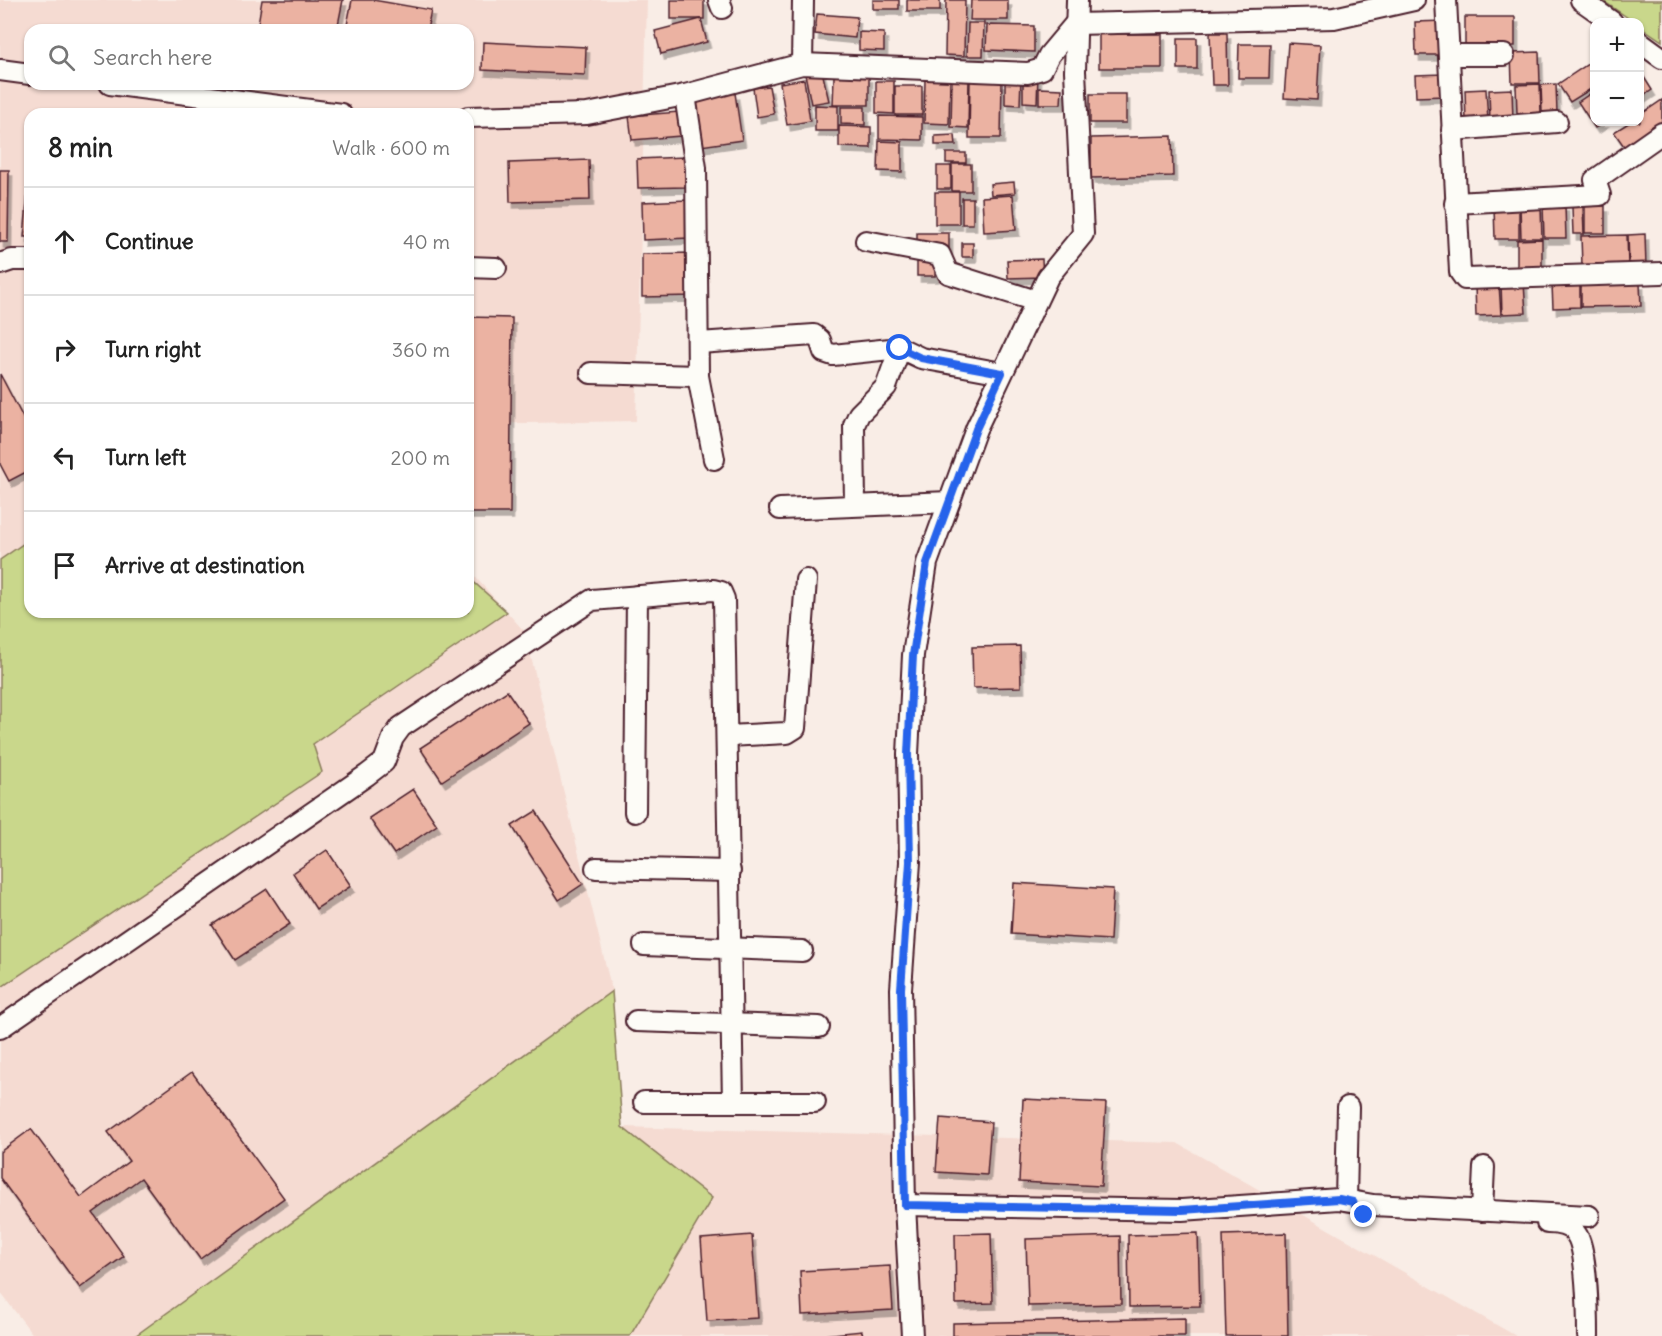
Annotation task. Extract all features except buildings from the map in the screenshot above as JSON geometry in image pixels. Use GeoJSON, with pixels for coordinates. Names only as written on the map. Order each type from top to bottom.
{"type":"FeatureCollection","features":[{"type":"Feature","properties":{"kind":"street"},"geometry":{"type":"LineString","coordinates":[[802,64],[803,0]]}},
{"type":"Feature","properties":{"kind":"street"},"geometry":{"type":"LineString","coordinates":[[912,1336],[905,1205],[901,989],[910,862],[908,754],[913,655],[927,563],[976,429],[1048,277],[1083,234],[1075,24],[1077,0]]}},
{"type":"Feature","properties":{"kind":"street"},"geometry":{"type":"LineString","coordinates":[[474,117],[587,114],[685,95],[802,64],[1028,73],[1042,69],[1049,55],[1075,24],[1334,18],[1414,0]]}},
{"type":"Feature","properties":{"kind":"street"},"geometry":{"type":"LineString","coordinates":[[1446,0],[1455,203],[1460,272],[1465,279],[1662,273]]}},
{"type":"Feature","properties":{"kind":"street"},"geometry":{"type":"LineString","coordinates":[[1581,0],[1606,18]]}},
{"type":"Feature","properties":{"kind":"street"},"geometry":{"type":"LineString","coordinates":[[1644,45],[1662,58]]}},
{"type":"Feature","properties":{"kind":"street"},"geometry":{"type":"LineString","coordinates":[[1449,56],[1504,55]]}},
{"type":"Feature","properties":{"kind":"street"},"geometry":{"type":"LineString","coordinates":[[0,70],[24,73]]}},
{"type":"Feature","properties":{"kind":"street"},"geometry":{"type":"LineString","coordinates":[[156,90],[295,108]]}},
{"type":"Feature","properties":{"kind":"street"},"geometry":{"type":"LineString","coordinates":[[685,95],[696,168],[698,375],[714,459]]}},
{"type":"Feature","properties":{"kind":"street"},"geometry":{"type":"LineString","coordinates":[[1452,130],[1557,122]]}},
{"type":"Feature","properties":{"kind":"street"},"geometry":{"type":"LineString","coordinates":[[1455,203],[1600,195],[1595,180],[1662,134]]}},
{"type":"Feature","properties":{"kind":"street"},"geometry":{"type":"LineString","coordinates":[[866,242],[940,255],[948,273],[1036,301]]}},
{"type":"Feature","properties":{"kind":"street"},"geometry":{"type":"LineString","coordinates":[[0,264],[12,260],[24,260]]}},
{"type":"Feature","properties":{"kind":"street"},"geometry":{"type":"LineString","coordinates":[[474,267],[496,268]]}},
{"type":"Feature","properties":{"kind":"street"},"geometry":{"type":"LineString","coordinates":[[699,343],[814,335],[820,340],[824,351],[833,355],[900,348],[921,358],[1002,373]]}},
{"type":"Feature","properties":{"kind":"street"},"geometry":{"type":"LineString","coordinates":[[855,505],[854,425],[859,414],[885,387],[900,348]]}},
{"type":"Feature","properties":{"kind":"street"},"geometry":{"type":"LineString","coordinates":[[591,373],[698,375]]}},
{"type":"Feature","properties":{"kind":"street"},"geometry":{"type":"LineString","coordinates":[[780,509],[950,502]]}},
{"type":"Feature","properties":{"kind":"street"},"geometry":{"type":"LineString","coordinates":[[728,736],[787,733],[795,728],[806,580]]}},
{"type":"Feature","properties":{"kind":"street"},"geometry":{"type":"LineString","coordinates":[[0,1028],[367,775],[384,762],[393,738],[401,727],[592,600],[713,590],[721,592],[724,599],[733,1102]]}},
{"type":"Feature","properties":{"kind":"street"},"geometry":{"type":"LineString","coordinates":[[635,812],[637,596]]}},
{"type":"Feature","properties":{"kind":"street"},"geometry":{"type":"LineString","coordinates":[[596,868],[730,871]]}},
{"type":"Feature","properties":{"kind":"street"},"geometry":{"type":"LineString","coordinates":[[644,945],[802,951]]}},
{"type":"Feature","properties":{"kind":"street"},"geometry":{"type":"LineString","coordinates":[[636,1021],[819,1027]]}},
{"type":"Feature","properties":{"kind":"street"},"geometry":{"type":"LineString","coordinates":[[644,1102],[814,1102]]}},
{"type":"Feature","properties":{"kind":"street"},"geometry":{"type":"LineString","coordinates":[[1348,1107],[1349,1201],[1358,1211],[1364,1215],[1556,1223],[1569,1227],[1576,1234],[1582,1248],[1588,1336]]}},
{"type":"Feature","properties":{"kind":"street"},"geometry":{"type":"LineString","coordinates":[[1482,1210],[1484,1167]]}},
{"type":"Feature","properties":{"kind":"street"},"geometry":{"type":"LineString","coordinates":[[905,1205],[1182,1210],[1349,1201],[1589,1216]]}},
{"type":"Feature","properties":{"kind":"shaded area"},"geometry":{"type":"Polygon","coordinates":[[[0,0],[647,0],[636,421],[474,424],[474,108],[24,108],[24,618],[474,618],[474,576],[525,632],[612,991],[622,1127],[1177,1143],[1516,1336],[34,1336],[0,1292],[0,0]]]}},
{"type":"Feature","properties":{"kind":"green space"},"geometry":{"type":"Polygon","coordinates":[[[1602,0],[1662,0],[1662,41],[1644,29],[1644,18],[1628,18],[1602,0]]]}},
{"type":"Feature","properties":{"kind":"green space"},"geometry":{"type":"Polygon","coordinates":[[[24,543],[24,618],[474,618],[474,582],[507,612],[313,744],[322,772],[0,988],[0,560],[24,543]]]}},
{"type":"Feature","properties":{"kind":"green space"},"geometry":{"type":"Polygon","coordinates":[[[612,991],[622,1127],[712,1198],[630,1336],[135,1336],[612,991]]]}},
{"type":"Feature","properties":{"kind":"route"},"geometry":{"type":"LineString","coordinates":[[900,348],[921,358],[1002,373],[976,429],[927,563],[913,655],[908,754],[910,862],[901,989],[905,1205],[1182,1210],[1339,1199],[1353,1202],[1358,1211],[1364,1215]]}}]}
